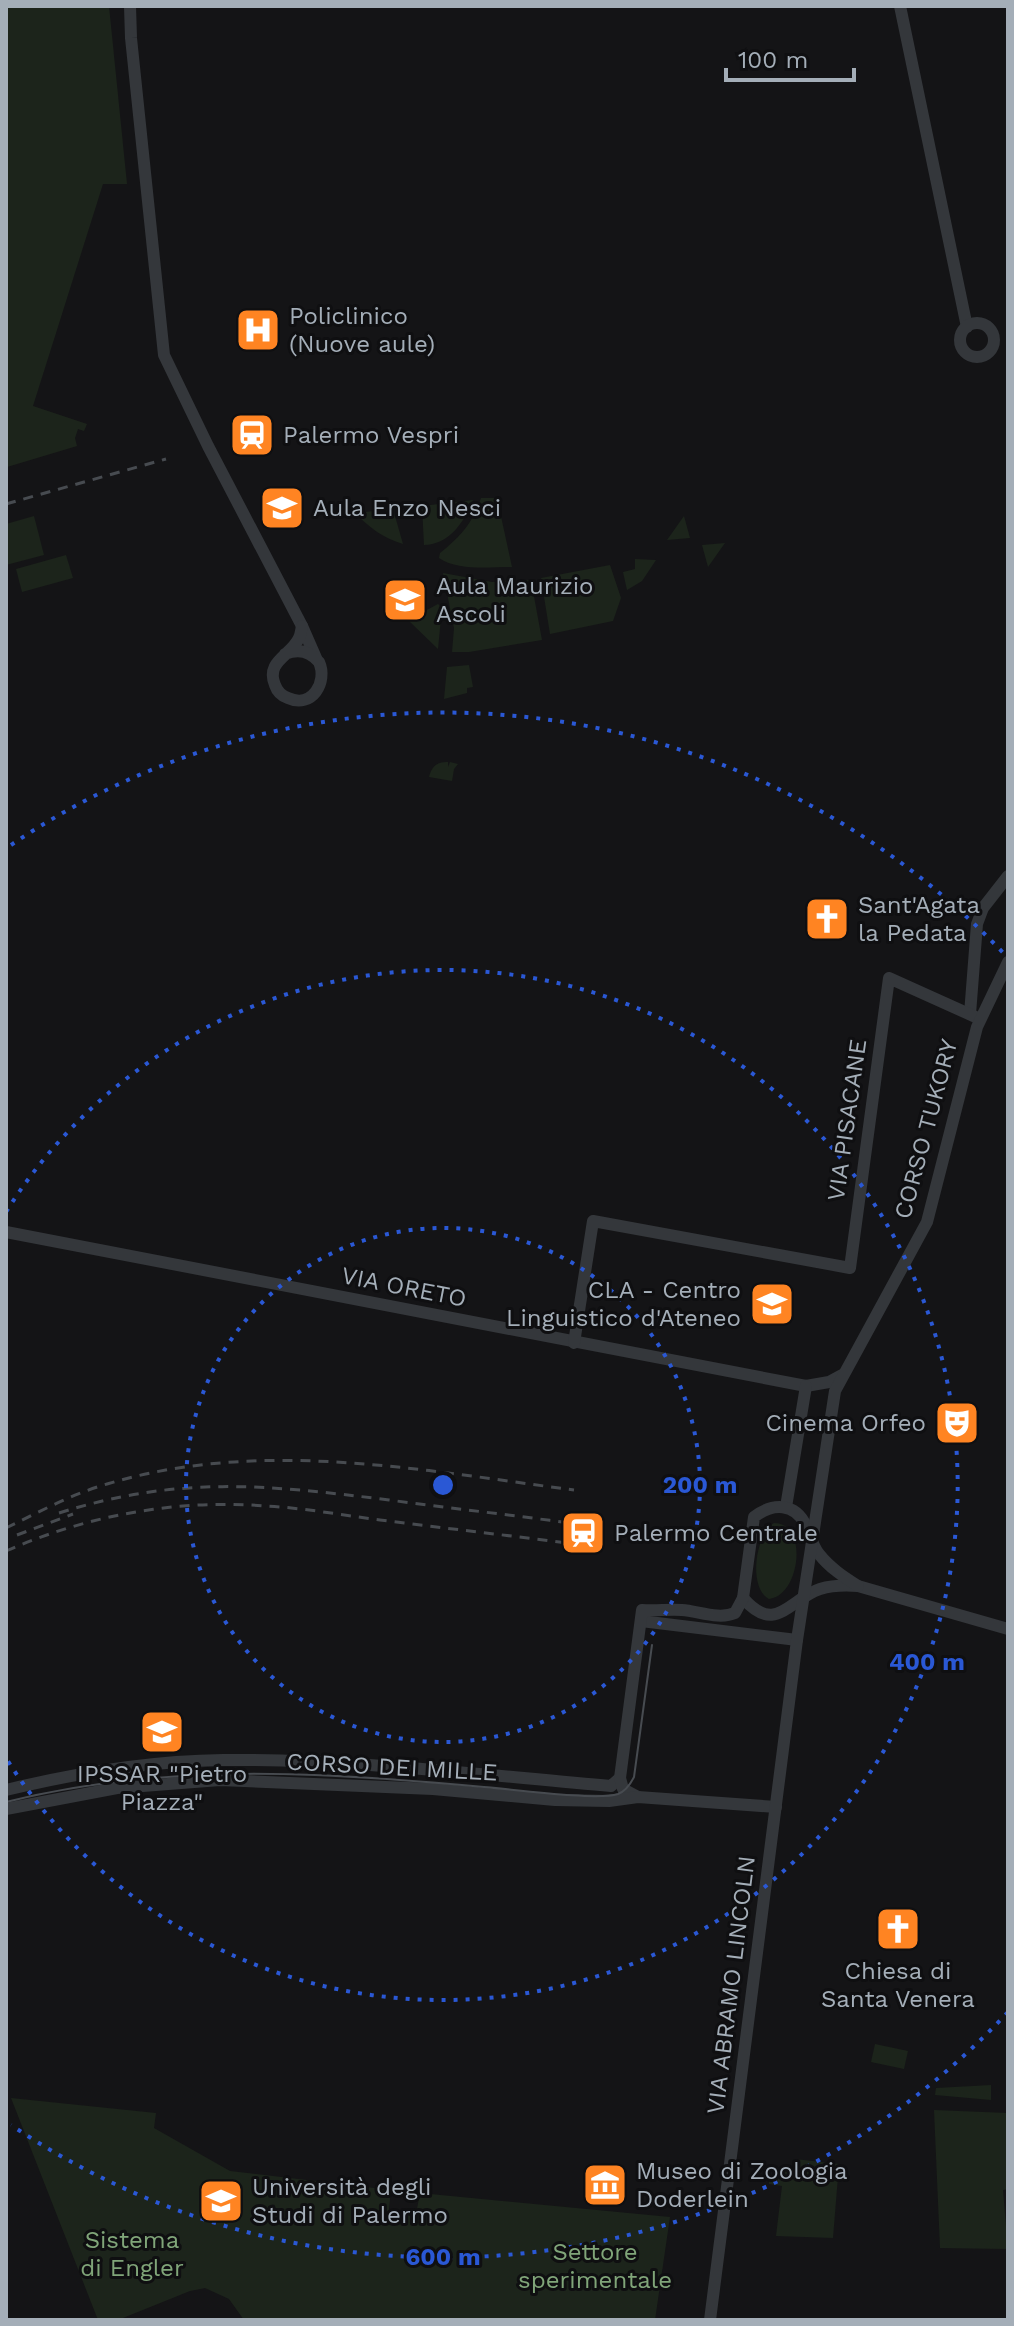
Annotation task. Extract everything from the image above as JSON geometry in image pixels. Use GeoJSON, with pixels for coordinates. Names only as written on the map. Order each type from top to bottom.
{"type":"FeatureCollection","features":[{"type":"Feature","properties":{"kind":"street"},"geometry":{"type":"LineString","coordinates":[[130,6],[164,355],[302,626],[322,671],[321,685],[313,696],[296,701],[282,695],[273,681],[274,667],[298,641],[302,626]]}},
{"type":"Feature","properties":{"kind":"street"},"geometry":{"type":"LineString","coordinates":[[900,6],[960,299],[972,325],[1008,336]]}},
{"type":"Feature","properties":{"kind":"street"},"geometry":{"type":"LineString","coordinates":[[972,325],[961,337],[962,348],[975,357],[985,355],[991,349],[994,341],[991,331]]}},
{"type":"Feature","properties":{"kind":"street"},"geometry":{"type":"LineString","coordinates":[[285,654],[301,651],[316,658]]}},
{"type":"Feature","properties":{"kind":"street","name":"CORSO TUKORY"},"geometry":{"type":"LineString","coordinates":[[811,1543],[835,1391],[927,1222],[975,1016],[977,924],[983,908],[1008,876]]}},
{"type":"Feature","properties":{"kind":"street","name":"CORSO TUKORY"},"geometry":{"type":"LineString","coordinates":[[975,1016],[1008,962]]}},
{"type":"Feature","properties":{"kind":"street","name":"VIA PISACANE"},"geometry":{"type":"LineString","coordinates":[[574,1343],[593,1221],[850,1268],[889,978],[975,1016]]}},
{"type":"Feature","properties":{"kind":"street","name":"VIA ORETO"},"geometry":{"type":"LineString","coordinates":[[6,1232],[800,1385]]}},
{"type":"Feature","properties":{"kind":"street"},"geometry":{"type":"LineString","coordinates":[[786,1507],[800,1385],[829,1382],[844,1374]]}},
{"type":"Feature","properties":{"kind":"street"},"geometry":{"type":"LineString","coordinates":[[638,1797],[622,1788],[620,1778],[642,1610],[728,1615],[737,1610],[743,1598],[754,1517],[767,1508],[786,1507],[802,1518],[811,1543],[827,1563],[858,1586]]}},
{"type":"Feature","properties":{"kind":"street","name":"VIA ABRAMO LINCOLN"},"geometry":{"type":"LineString","coordinates":[[710,2320],[811,1543]]}},
{"type":"Feature","properties":{"kind":"street"},"geometry":{"type":"LineString","coordinates":[[743,1598],[759,1612],[773,1614],[787,1611],[819,1589],[835,1585],[858,1586],[1008,1629]]}},
{"type":"Feature","properties":{"kind":"street"},"geometry":{"type":"LineString","coordinates":[[640,1627],[797,1640]]}},
{"type":"Feature","properties":{"kind":"street","name":"CORSO DEI MILLE"},"geometry":{"type":"LineString","coordinates":[[6,1790],[115,1770],[222,1760],[419,1769],[611,1786],[620,1778]]}},
{"type":"Feature","properties":{"kind":"street","name":"CORSO DEI MILLE"},"geometry":{"type":"LineString","coordinates":[[6,1809],[117,1788],[220,1780],[433,1789],[555,1800],[609,1801],[638,1797],[776,1807]]}},
{"type":"Feature","properties":{"kind":"green space"},"geometry":{"type":"Polygon","coordinates":[[[6,6],[109,6],[127,184],[103,184],[33,406],[87,424],[84,431],[78,429],[75,438],[77,446],[7,467],[6,490],[6,6]]]}},
{"type":"Feature","properties":{"kind":"green space"},"geometry":{"type":"Polygon","coordinates":[[[481,498],[497,498],[512,567],[464,567],[439,558],[440,553],[470,522],[481,498]]]}},
{"type":"Feature","properties":{"kind":"green space"},"geometry":{"type":"Polygon","coordinates":[[[473,500],[461,523],[449,536],[424,545],[422,506],[473,500]]]}},
{"type":"Feature","properties":{"kind":"green space"},"geometry":{"type":"Polygon","coordinates":[[[393,509],[403,544],[377,532],[355,513],[393,509]]]}},
{"type":"Feature","properties":{"kind":"green space"},"geometry":{"type":"Polygon","coordinates":[[[34,516],[44,555],[6,565],[6,524],[34,516]]]}},
{"type":"Feature","properties":{"kind":"green space"},"geometry":{"type":"Polygon","coordinates":[[[684,516],[690,538],[667,540],[684,516]]]}},
{"type":"Feature","properties":{"kind":"green space"},"geometry":{"type":"Polygon","coordinates":[[[725,543],[708,567],[702,545],[725,543]]]}},
{"type":"Feature","properties":{"kind":"green space"},"geometry":{"type":"Polygon","coordinates":[[[66,555],[73,578],[22,592],[16,569],[66,555]]]}},
{"type":"Feature","properties":{"kind":"green space"},"geometry":{"type":"Polygon","coordinates":[[[635,559],[656,560],[642,581],[627,590],[623,572],[635,569],[635,559]]]}},
{"type":"Feature","properties":{"kind":"green space"},"geometry":{"type":"Polygon","coordinates":[[[610,565],[621,598],[613,621],[550,634],[541,578],[610,565]]]}},
{"type":"Feature","properties":{"kind":"green space"},"geometry":{"type":"Polygon","coordinates":[[[443,573],[492,582],[531,580],[542,640],[452,652],[454,628],[443,573]]]}},
{"type":"Feature","properties":{"kind":"green space"},"geometry":{"type":"Polygon","coordinates":[[[438,604],[442,608],[438,649],[408,620],[438,604]]]}},
{"type":"Feature","properties":{"kind":"green space"},"geometry":{"type":"Polygon","coordinates":[[[469,665],[473,687],[467,688],[467,693],[444,699],[447,667],[469,665]]]}},
{"type":"Feature","properties":{"kind":"green space"},"geometry":{"type":"Polygon","coordinates":[[[448,762],[448,767],[450,762],[458,764],[452,781],[429,777],[436,765],[448,762]]]}},
{"type":"Feature","properties":{"kind":"green space"},"geometry":{"type":"Polygon","coordinates":[[[774,1523],[785,1526],[792,1534],[796,1560],[788,1586],[780,1595],[769,1599],[758,1584],[756,1561],[762,1538],[774,1523]]]}},
{"type":"Feature","properties":{"kind":"green space"},"geometry":{"type":"Polygon","coordinates":[[[875,2044],[908,2051],[904,2069],[871,2062],[875,2044]]]}},
{"type":"Feature","properties":{"kind":"green space"},"geometry":{"type":"Polygon","coordinates":[[[991,2085],[991,2100],[935,2095],[936,2088],[991,2085]]]}},
{"type":"Feature","properties":{"kind":"green space","name":"Università degli Studi di Palermo"},"geometry":{"type":"Polygon","coordinates":[[[11,2098],[156,2113],[154,2128],[230,2171],[391,2190],[389,2209],[416,2214],[420,2193],[670,2217],[655,2320],[244,2320],[229,2299],[205,2288],[118,2320],[98,2320],[11,2098]]]}},
{"type":"Feature","properties":{"kind":"green space"},"geometry":{"type":"Polygon","coordinates":[[[934,2110],[1008,2113],[1008,2189],[1003,2190],[1008,2249],[940,2248],[934,2110]]]}},
{"type":"Feature","properties":{"kind":"green space"},"geometry":{"type":"Polygon","coordinates":[[[795,2159],[839,2164],[833,2238],[776,2236],[782,2186],[769,2184],[769,2179],[761,2178],[762,2174],[776,2176],[779,2168],[791,2172],[795,2159]]]}},
{"type":"Feature","properties":{"kind":"tram line"},"geometry":{"type":"LineString","coordinates":[[6,1802],[125,1781],[244,1774],[364,1777],[573,1795],[618,1794],[628,1787],[634,1777],[652,1645]]}},
{"type":"Feature","properties":{"kind":"railway"},"geometry":{"type":"LineString","coordinates":[[6,504],[166,459]]}},
{"type":"Feature","properties":{"kind":"railway"},"geometry":{"type":"LineString","coordinates":[[6,1528],[68,1498],[107,1484],[165,1470],[223,1463],[281,1460],[340,1462],[574,1490]]}},
{"type":"Feature","properties":{"kind":"railway"},"geometry":{"type":"LineString","coordinates":[[59,1513],[144,1493],[224,1487],[303,1490],[570,1523]]}},
{"type":"Feature","properties":{"kind":"railway"},"geometry":{"type":"LineString","coordinates":[[6,1551],[69,1528],[133,1512],[233,1504],[294,1508],[567,1543]]}},
{"type":"Feature","properties":{"kind":"railway"},"geometry":{"type":"LineString","coordinates":[[17,1535],[73,1514]]}},
{"type":"Feature","properties":{"kind":"place","name":"Policlinico (Nuove aule)"},"geometry":{"type":"Point","coordinates":[258,330]}},
{"type":"Feature","properties":{"kind":"place","name":"Palermo Vespri"},"geometry":{"type":"Point","coordinates":[252,435]}},
{"type":"Feature","properties":{"kind":"place","name":"Aula Enzo Nesci"},"geometry":{"type":"Point","coordinates":[282,508]}},
{"type":"Feature","properties":{"kind":"place","name":"Aula Maurizio Ascoli"},"geometry":{"type":"Point","coordinates":[405,600]}},
{"type":"Feature","properties":{"kind":"place","name":"Sant'Agata la Pedata"},"geometry":{"type":"Point","coordinates":[827,919]}},
{"type":"Feature","properties":{"kind":"place","name":"CLA - Centro Linguistico d'Ateneo"},"geometry":{"type":"Point","coordinates":[772,1304]}},
{"type":"Feature","properties":{"kind":"place","name":"Cinema Orfeo"},"geometry":{"type":"Point","coordinates":[957,1423]}},
{"type":"Feature","properties":{"kind":"place","name":"Palermo Centrale"},"geometry":{"type":"Point","coordinates":[583,1533]}},
{"type":"Feature","properties":{"kind":"place","name":"IPSSAR \"Pietro Piazza\""},"geometry":{"type":"Point","coordinates":[162,1732]}},
{"type":"Feature","properties":{"kind":"place","name":"Chiesa di Santa Venera"},"geometry":{"type":"Point","coordinates":[898,1929]}},
{"type":"Feature","properties":{"kind":"place","name":"Museo di Zoologia Doderlein"},"geometry":{"type":"Point","coordinates":[605,2185]}},
{"type":"Feature","properties":{"kind":"place","name":"Università degli Studi di Palermo"},"geometry":{"type":"Point","coordinates":[221,2201]}},
{"type":"Feature","properties":{"kind":"park label","name":"Sistema di Engler"},"geometry":{"type":"Point","coordinates":[132,2254]}},
{"type":"Feature","properties":{"kind":"park label","name":"Settore sperimentale"},"geometry":{"type":"Point","coordinates":[595,2266]}}]}
